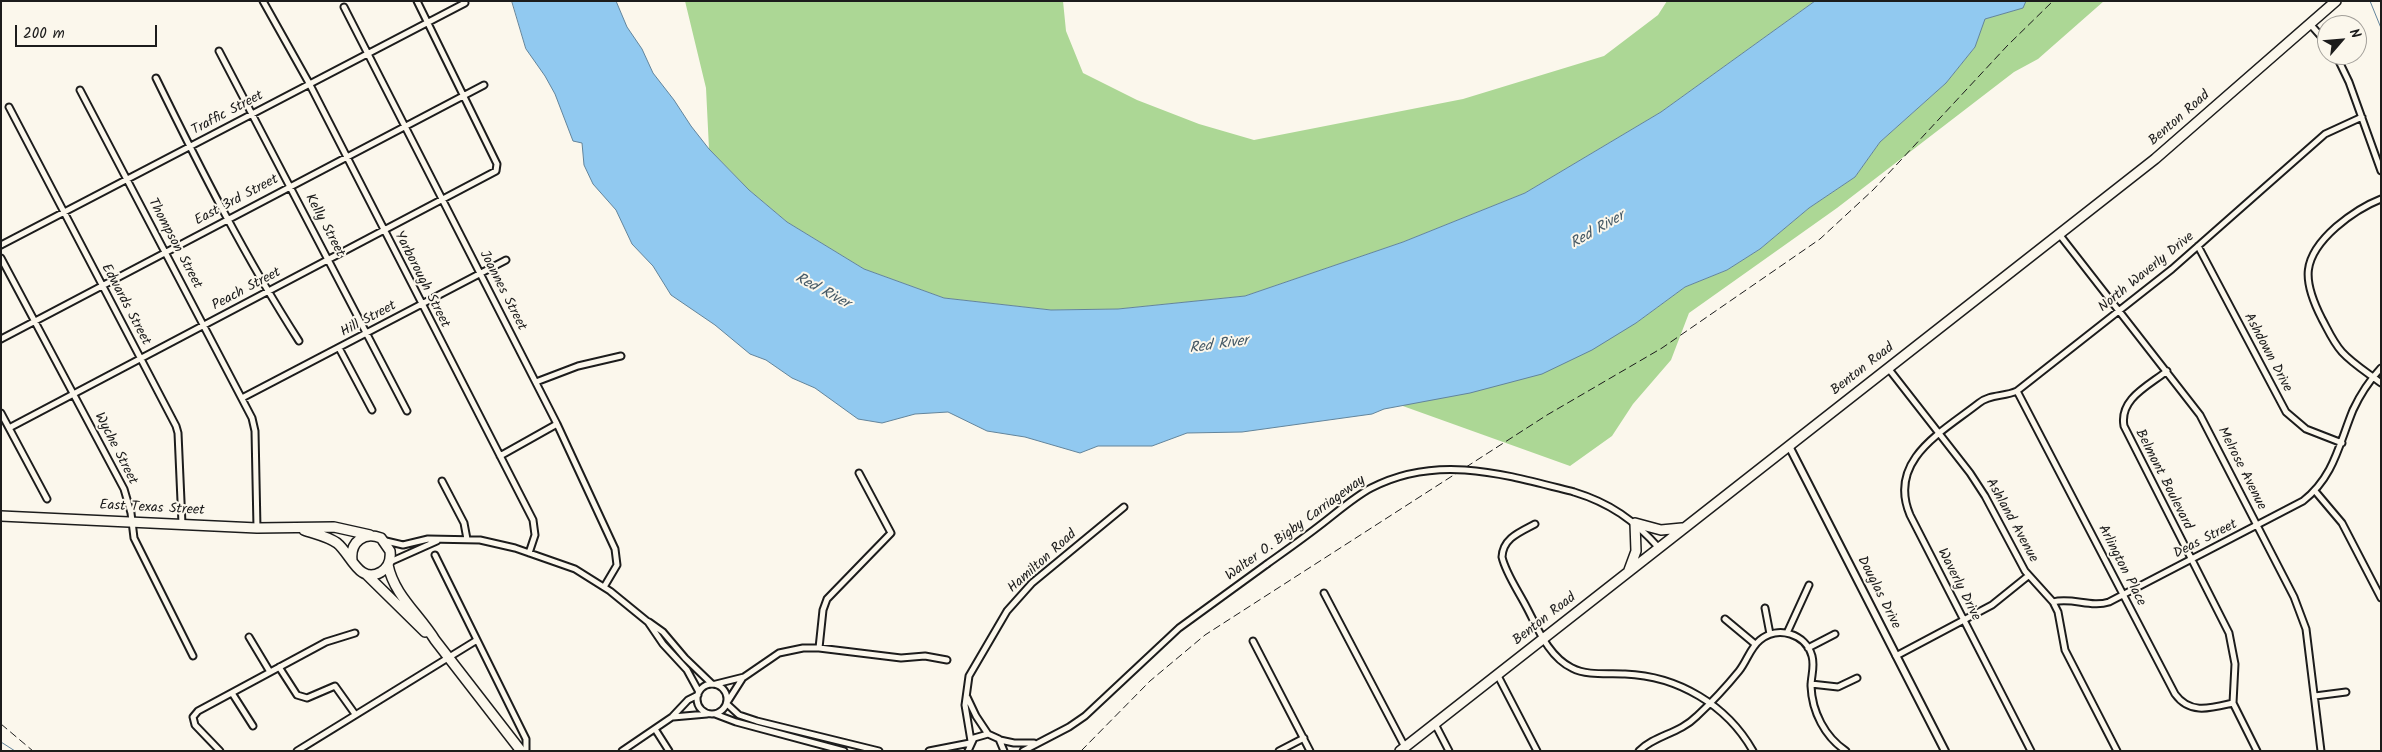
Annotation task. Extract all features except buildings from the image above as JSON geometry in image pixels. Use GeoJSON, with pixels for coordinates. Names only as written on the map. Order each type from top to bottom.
{"type":"FeatureCollection","features":[{"type":"Feature","properties":{"kind":"main road","name":"Benton Road"},"geometry":{"type":"LineString","coordinates":[[1403,749],[2155,159],[2336,1]]}},
{"type":"Feature","properties":{"kind":"main road","name":"East Texas Street"},"geometry":{"type":"LineString","coordinates":[[1,516],[256,528],[302,529],[334,527],[370,535],[385,541],[390,551],[389,564],[395,588],[423,621],[435,640],[521,751]]}},
{"type":"Feature","properties":{"kind":"main road"},"geometry":{"type":"LineString","coordinates":[[1627,573],[1636,551],[1635,523],[1661,530],[1686,527]]}},
{"type":"Feature","properties":{"kind":"main road","name":"East Texas Street"},"geometry":{"type":"LineString","coordinates":[[302,529],[337,544],[352,560],[357,569],[366,574],[435,640]]}},
{"type":"Feature","properties":{"kind":"main road"},"geometry":{"type":"LineString","coordinates":[[352,560],[351,554],[355,543],[359,539],[370,535]]}},
{"type":"Feature","properties":{"kind":"main road"},"geometry":{"type":"LineString","coordinates":[[366,574],[380,572],[389,564]]}},
{"type":"Feature","properties":{"kind":"street","name":"Yarborough Street"},"geometry":{"type":"LineString","coordinates":[[263,1],[308,83],[535,525],[535,535],[529,552]]}},
{"type":"Feature","properties":{"kind":"street"},"geometry":{"type":"LineString","coordinates":[[416,1],[463,96]]}},
{"type":"Feature","properties":{"kind":"street","name":"Traffic Street"},"geometry":{"type":"LineString","coordinates":[[1,245],[190,147],[308,83],[465,3]]}},
{"type":"Feature","properties":{"kind":"street","name":"Joannes Street"},"geometry":{"type":"LineString","coordinates":[[344,8],[557,424],[616,554],[615,570],[604,587]]}},
{"type":"Feature","properties":{"kind":"street"},"geometry":{"type":"LineString","coordinates":[[2310,24],[2317,32]]}},
{"type":"Feature","properties":{"kind":"street","name":"Kelly Street"},"geometry":{"type":"LineString","coordinates":[[219,51],[407,410]]}},
{"type":"Feature","properties":{"kind":"street"},"geometry":{"type":"LineString","coordinates":[[2341,65],[2381,171]]}},
{"type":"Feature","properties":{"kind":"street"},"geometry":{"type":"LineString","coordinates":[[156,78],[190,147],[267,292],[299,341]]}},
{"type":"Feature","properties":{"kind":"street","name":"East 3rd Street"},"geometry":{"type":"LineString","coordinates":[[1,339],[484,85]]}},
{"type":"Feature","properties":{"kind":"street","name":"Thompson Street"},"geometry":{"type":"LineString","coordinates":[[80,90],[242,398],[255,431],[256,528]]}},
{"type":"Feature","properties":{"kind":"street","name":"Peach Street"},"geometry":{"type":"LineString","coordinates":[[9,428],[496,172],[497,164],[463,96]]}},
{"type":"Feature","properties":{"kind":"street","name":"Edwards Street"},"geometry":{"type":"LineString","coordinates":[[9,108],[178,433],[182,524]]}},
{"type":"Feature","properties":{"kind":"street","name":"North Waverly Drive"},"geometry":{"type":"LineString","coordinates":[[1940,434],[1983,400],[2017,391],[2198,246],[2325,134],[2362,117]]}},
{"type":"Feature","properties":{"kind":"street"},"geometry":{"type":"LineString","coordinates":[[2381,199],[2354,212],[2323,238],[2311,256],[2308,274],[2310,294],[2337,345],[2349,359],[2381,383]]}},
{"type":"Feature","properties":{"kind":"street","name":"Melrose Avenue"},"geometry":{"type":"LineString","coordinates":[[2059,234],[2167,371],[2205,423],[2258,526],[2302,614],[2315,696],[2321,751]]}},
{"type":"Feature","properties":{"kind":"street","name":"Ashdown Drive"},"geometry":{"type":"LineString","coordinates":[[2198,246],[2282,406],[2296,422],[2306,429],[2342,443]]}},
{"type":"Feature","properties":{"kind":"street","name":"Wyche Street"},"geometry":{"type":"LineString","coordinates":[[1,258],[124,489],[134,538],[140,553],[193,656]]}},
{"type":"Feature","properties":{"kind":"street","name":"Hill Street"},"geometry":{"type":"LineString","coordinates":[[242,398],[506,260]]}},
{"type":"Feature","properties":{"kind":"street"},"geometry":{"type":"LineString","coordinates":[[339,348],[372,410]]}},
{"type":"Feature","properties":{"kind":"street"},"geometry":{"type":"LineString","coordinates":[[536,382],[566,369],[621,356]]}},
{"type":"Feature","properties":{"kind":"street","name":"Ashland Avenue"},"geometry":{"type":"LineString","coordinates":[[1888,368],[1981,489],[2028,576],[2053,602],[2058,612],[2066,650],[2117,751]]}},
{"type":"Feature","properties":{"kind":"street","name":"Deas Street"},"geometry":{"type":"LineString","coordinates":[[2053,602],[2062,600],[2101,604],[2123,595],[2296,505],[2315,491],[2331,470],[2354,409],[2373,377],[2381,368]]}},
{"type":"Feature","properties":{"kind":"street","name":"Belmont Boulevard"},"geometry":{"type":"LineString","coordinates":[[2167,371],[2130,400],[2124,409],[2123,420],[2130,440],[2231,639],[2235,664],[2233,702]]}},
{"type":"Feature","properties":{"kind":"street","name":"Arlington Place"},"geometry":{"type":"LineString","coordinates":[[2017,391],[2172,688],[2181,701],[2189,707],[2200,709],[2233,702]]}},
{"type":"Feature","properties":{"kind":"street"},"geometry":{"type":"LineString","coordinates":[[1,413],[47,499]]}},
{"type":"Feature","properties":{"kind":"street"},"geometry":{"type":"LineString","coordinates":[[500,456],[557,424]]}},
{"type":"Feature","properties":{"kind":"street","name":"Waverly Drive"},"geometry":{"type":"LineString","coordinates":[[1940,434],[1922,449],[1910,464],[1905,478],[1904,498],[1910,515],[2031,751]]}},
{"type":"Feature","properties":{"kind":"street","name":"Douglas Drive"},"geometry":{"type":"LineString","coordinates":[[1788,446],[1945,751]]}},
{"type":"Feature","properties":{"kind":"street","name":"Walter O. Bigby Carriageway"},"geometry":{"type":"LineString","coordinates":[[1023,751],[1037,742],[1069,727],[1085,716],[1179,628],[1360,495],[1384,482],[1413,473],[1445,468],[1473,469],[1574,492],[1609,505],[1635,523],[1659,548]]}},
{"type":"Feature","properties":{"kind":"street"},"geometry":{"type":"LineString","coordinates":[[819,648],[823,610],[827,599],[892,533],[859,473]]}},
{"type":"Feature","properties":{"kind":"street"},"geometry":{"type":"LineString","coordinates":[[442,481],[464,522],[467,539]]}},
{"type":"Feature","properties":{"kind":"street"},"geometry":{"type":"LineString","coordinates":[[2315,491],[2342,523],[2380,594]]}},
{"type":"Feature","properties":{"kind":"street","name":"Hamilton Road"},"geometry":{"type":"LineString","coordinates":[[971,742],[965,705],[969,676],[1007,611],[1032,583],[1124,507]]}},
{"type":"Feature","properties":{"kind":"street"},"geometry":{"type":"LineString","coordinates":[[1535,524],[1511,537],[1504,548],[1502,557],[1543,638],[1558,657],[1576,670],[1642,675],[1681,686],[1710,703],[1732,722],[1754,751]]}},
{"type":"Feature","properties":{"kind":"street"},"geometry":{"type":"LineString","coordinates":[[385,541],[403,545],[428,539],[437,541],[467,539],[496,543],[529,552],[574,570],[604,587],[663,632],[685,658],[714,684],[724,689],[727,703],[739,715],[757,722],[879,751]]}},
{"type":"Feature","properties":{"kind":"street"},"geometry":{"type":"LineString","coordinates":[[389,564],[437,541]]}},
{"type":"Feature","properties":{"kind":"street"},"geometry":{"type":"LineString","coordinates":[[435,555],[526,739],[526,751]]}},
{"type":"Feature","properties":{"kind":"street"},"geometry":{"type":"LineString","coordinates":[[1896,656],[1992,605],[2028,576]]}},
{"type":"Feature","properties":{"kind":"street"},"geometry":{"type":"LineString","coordinates":[[1787,633],[1809,585]]}},
{"type":"Feature","properties":{"kind":"street"},"geometry":{"type":"LineString","coordinates":[[1324,593],[1403,749]]}},
{"type":"Feature","properties":{"kind":"street"},"geometry":{"type":"LineString","coordinates":[[1765,608],[1770,634]]}},
{"type":"Feature","properties":{"kind":"street"},"geometry":{"type":"LineString","coordinates":[[1725,619],[1755,644]]}},
{"type":"Feature","properties":{"kind":"street"},"geometry":{"type":"LineString","coordinates":[[648,622],[663,644],[687,670],[698,694],[701,709],[736,722],[844,751]]}},
{"type":"Feature","properties":{"kind":"street"},"geometry":{"type":"LineString","coordinates":[[220,751],[195,725],[193,717],[198,711],[326,642],[355,633]]}},
{"type":"Feature","properties":{"kind":"street"},"geometry":{"type":"LineString","coordinates":[[1639,751],[1647,744],[1686,726],[1739,671],[1755,644],[1770,634],[1787,633],[1797,637],[1808,648],[1814,665],[1811,684],[1813,703],[1821,723],[1830,736],[1846,751]]}},
{"type":"Feature","properties":{"kind":"street"},"geometry":{"type":"LineString","coordinates":[[1808,648],[1835,634]]}},
{"type":"Feature","properties":{"kind":"street"},"geometry":{"type":"LineString","coordinates":[[249,637],[270,672]]}},
{"type":"Feature","properties":{"kind":"street"},"geometry":{"type":"LineString","coordinates":[[297,751],[477,640]]}},
{"type":"Feature","properties":{"kind":"street"},"geometry":{"type":"LineString","coordinates":[[1253,640],[1310,751]]}},
{"type":"Feature","properties":{"kind":"street"},"geometry":{"type":"LineString","coordinates":[[622,751],[672,717],[688,700],[698,694],[702,688],[744,677],[779,653],[819,648],[900,658],[925,656],[947,660]]}},
{"type":"Feature","properties":{"kind":"street"},"geometry":{"type":"LineString","coordinates":[[279,667],[297,695],[307,698],[335,686],[355,714]]}},
{"type":"Feature","properties":{"kind":"street"},"geometry":{"type":"LineString","coordinates":[[1497,674],[1537,751]]}},
{"type":"Feature","properties":{"kind":"street"},"geometry":{"type":"LineString","coordinates":[[672,717],[713,714],[724,709],[744,677]]}},
{"type":"Feature","properties":{"kind":"street"},"geometry":{"type":"LineString","coordinates":[[1811,684],[1838,687],[1857,678]]}},
{"type":"Feature","properties":{"kind":"street"},"geometry":{"type":"LineString","coordinates":[[2315,696],[2346,692]]}},
{"type":"Feature","properties":{"kind":"street"},"geometry":{"type":"LineString","coordinates":[[232,693],[252,726]]}},
{"type":"Feature","properties":{"kind":"street"},"geometry":{"type":"LineString","coordinates":[[929,751],[971,742],[978,736],[988,734],[966,697]]}},
{"type":"Feature","properties":{"kind":"street"},"geometry":{"type":"LineString","coordinates":[[2233,702],[2258,751]]}},
{"type":"Feature","properties":{"kind":"street"},"geometry":{"type":"LineString","coordinates":[[1435,724],[1449,751]]}},
{"type":"Feature","properties":{"kind":"street"},"geometry":{"type":"LineString","coordinates":[[655,729],[669,751]]}},
{"type":"Feature","properties":{"kind":"street","name":"Walter O. Bigby Carriageway"},"geometry":{"type":"LineString","coordinates":[[988,734],[1014,743],[1037,742]]}},
{"type":"Feature","properties":{"kind":"street"},"geometry":{"type":"LineString","coordinates":[[1279,751],[1304,738]]}},
{"type":"Feature","properties":{"kind":"street"},"geometry":{"type":"LineString","coordinates":[[999,739],[1004,751]]}},
{"type":"Feature","properties":{"kind":"street"},"geometry":{"type":"LineString","coordinates":[[968,751],[971,742]]}},
{"type":"Feature","properties":{"kind":"green space"},"geometry":{"type":"Polygon","coordinates":[[[685,1],[1063,1],[1066,31],[1083,73],[1137,100],[1199,124],[1254,140],[1463,99],[1604,56],[1658,15],[1667,1],[1815,1],[1661,112],[1525,193],[1403,242],[1245,296],[1118,309],[1051,310],[944,298],[864,269],[787,222],[749,190],[709,149],[706,88],[685,1]]]}},
{"type":"Feature","properties":{"kind":"green space"},"geometry":{"type":"Polygon","coordinates":[[[2026,1],[2104,1],[2038,59],[2014,72],[1837,208],[1689,313],[1671,360],[1633,404],[1612,436],[1570,466],[1400,405],[1636,323],[1685,287],[1727,270],[1760,249],[1809,208],[1855,177],[1880,142],[1946,83],[1975,47],[1984,19],[2022,8],[2026,1]]]}},
{"type":"Feature","properties":{"kind":"water","name":"Red River"},"geometry":{"type":"Polygon","coordinates":[[[512,1],[616,1],[627,27],[642,49],[653,73],[709,149],[749,190],[787,222],[864,269],[944,298],[1051,310],[1118,309],[1245,296],[1403,242],[1525,193],[1661,112],[1815,1],[2026,1],[2023,8],[1985,19],[1975,47],[1946,83],[1880,142],[1855,177],[1809,208],[1760,249],[1727,270],[1685,287],[1636,323],[1592,350],[1542,374],[1470,393],[1384,409],[1372,414],[1242,432],[1187,433],[1152,446],[1098,446],[1080,453],[1025,437],[987,431],[948,412],[915,414],[882,423],[858,419],[815,388],[792,378],[766,360],[750,354],[715,325],[671,295],[653,266],[632,244],[616,210],[593,184],[584,165],[582,143],[573,141],[555,94],[526,49],[512,1]]]}},
{"type":"Feature","properties":{"kind":"waterway"},"geometry":{"type":"LineString","coordinates":[[2370,1],[2381,28]]}},
{"type":"Feature","properties":{"kind":"waterway"},"geometry":{"type":"LineString","coordinates":[[1,742],[15,751]]}},
{"type":"Feature","properties":{"kind":"railway"},"geometry":{"type":"LineString","coordinates":[[1081,751],[1150,681],[1205,635],[1547,415],[1662,348],[1820,239],[1873,190],[2007,46],[2053,1]]}},
{"type":"Feature","properties":{"kind":"railway"},"geometry":{"type":"LineString","coordinates":[[1,724],[33,751]]}}]}
